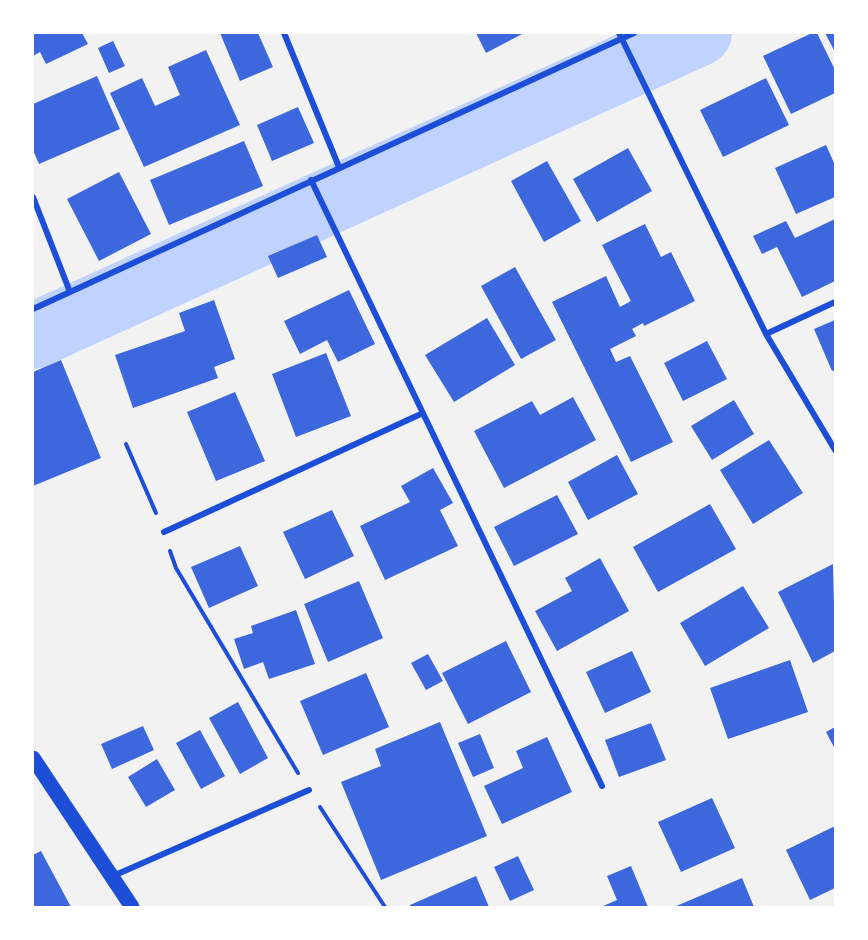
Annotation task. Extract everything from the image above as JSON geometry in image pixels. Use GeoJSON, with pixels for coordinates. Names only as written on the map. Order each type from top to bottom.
{"type":"FeatureCollection","features":[{"type":"Feature","properties":{"kind":"main road"},"geometry":{"type":"LineString","coordinates":[[33,758],[132,907]]}},
{"type":"Feature","properties":{"kind":"street"},"geometry":{"type":"LineString","coordinates":[[284,33],[339,167]]}},
{"type":"Feature","properties":{"kind":"street"},"geometry":{"type":"LineString","coordinates":[[33,309],[620,36],[634,33]]}},
{"type":"Feature","properties":{"kind":"street"},"geometry":{"type":"LineString","coordinates":[[620,36],[766,334],[835,450]]}},
{"type":"Feature","properties":{"kind":"street"},"geometry":{"type":"LineString","coordinates":[[311,180],[602,786]]}},
{"type":"Feature","properties":{"kind":"street"},"geometry":{"type":"LineString","coordinates":[[33,196],[70,292]]}},
{"type":"Feature","properties":{"kind":"street"},"geometry":{"type":"LineString","coordinates":[[766,334],[835,302]]}},
{"type":"Feature","properties":{"kind":"street"},"geometry":{"type":"LineString","coordinates":[[164,532],[423,413]]}},
{"type":"Feature","properties":{"kind":"street"},"geometry":{"type":"LineString","coordinates":[[113,876],[309,790]]}},
{"type":"Feature","properties":{"kind":"path"},"geometry":{"type":"LineString","coordinates":[[126,444],[164,532],[176,567],[309,790],[385,907]]}},
{"type":"Feature","properties":{"kind":"building"},"geometry":{"type":"Polygon","coordinates":[[[33,33],[82,33],[88,44],[46,64],[40,52],[33,56],[33,33]]]}},
{"type":"Feature","properties":{"kind":"building"},"geometry":{"type":"Polygon","coordinates":[[[220,33],[258,33],[273,67],[240,81],[220,33]]]}},
{"type":"Feature","properties":{"kind":"building"},"geometry":{"type":"Polygon","coordinates":[[[476,33],[524,33],[486,53],[476,33]]]}},
{"type":"Feature","properties":{"kind":"building"},"geometry":{"type":"Polygon","coordinates":[[[812,33],[817,33],[835,70],[835,93],[791,114],[763,56],[812,33]]]}},
{"type":"Feature","properties":{"kind":"building"},"geometry":{"type":"Polygon","coordinates":[[[825,33],[835,33],[835,52],[825,33]]]}},
{"type":"Feature","properties":{"kind":"building"},"geometry":{"type":"Polygon","coordinates":[[[113,41],[125,66],[109,73],[98,48],[113,41]]]}},
{"type":"Feature","properties":{"kind":"building"},"geometry":{"type":"Polygon","coordinates":[[[206,50],[240,125],[144,167],[110,93],[142,78],[155,106],[180,95],[168,67],[206,50]]]}},
{"type":"Feature","properties":{"kind":"building"},"geometry":{"type":"Polygon","coordinates":[[[97,76],[120,129],[39,164],[33,150],[33,104],[97,76]]]}},
{"type":"Feature","properties":{"kind":"building"},"geometry":{"type":"Polygon","coordinates":[[[766,78],[789,125],[723,157],[700,110],[766,78]]]}},
{"type":"Feature","properties":{"kind":"building"},"geometry":{"type":"Polygon","coordinates":[[[298,107],[314,143],[272,161],[257,125],[298,107]]]}},
{"type":"Feature","properties":{"kind":"building"},"geometry":{"type":"Polygon","coordinates":[[[244,141],[263,186],[169,225],[150,180],[244,141]]]}},
{"type":"Feature","properties":{"kind":"building"},"geometry":{"type":"Polygon","coordinates":[[[826,145],[835,165],[835,197],[796,214],[775,168],[826,145]]]}},
{"type":"Feature","properties":{"kind":"building"},"geometry":{"type":"Polygon","coordinates":[[[628,148],[652,191],[597,222],[573,179],[628,148]]]}},
{"type":"Feature","properties":{"kind":"building"},"geometry":{"type":"Polygon","coordinates":[[[547,161],[581,221],[544,242],[511,181],[547,161]]]}},
{"type":"Feature","properties":{"kind":"building"},"geometry":{"type":"Polygon","coordinates":[[[119,172],[151,234],[99,261],[67,199],[119,172]]]}},
{"type":"Feature","properties":{"kind":"building"},"geometry":{"type":"Polygon","coordinates":[[[835,219],[835,281],[802,297],[777,247],[762,254],[753,236],[786,221],[795,238],[835,219]]]}},
{"type":"Feature","properties":{"kind":"building"},"geometry":{"type":"Polygon","coordinates":[[[645,224],[661,257],[671,252],[695,301],[644,326],[643,323],[632,329],[636,336],[610,349],[616,362],[630,356],[673,442],[631,462],[552,302],[606,276],[620,307],[631,301],[602,245],[645,224]]]}},
{"type":"Feature","properties":{"kind":"building"},"geometry":{"type":"Polygon","coordinates":[[[317,235],[327,257],[278,278],[268,256],[317,235]]]}},
{"type":"Feature","properties":{"kind":"building"},"geometry":{"type":"Polygon","coordinates":[[[515,267],[556,340],[521,359],[481,286],[515,267]]]}},
{"type":"Feature","properties":{"kind":"building"},"geometry":{"type":"Polygon","coordinates":[[[349,290],[375,344],[338,362],[327,340],[300,354],[284,321],[349,290]]]}},
{"type":"Feature","properties":{"kind":"building"},"geometry":{"type":"Polygon","coordinates":[[[214,300],[235,359],[214,367],[218,378],[133,408],[115,355],[185,331],[179,313],[214,300]]]}},
{"type":"Feature","properties":{"kind":"building"},"geometry":{"type":"Polygon","coordinates":[[[487,318],[515,365],[454,402],[425,355],[487,318]]]}},
{"type":"Feature","properties":{"kind":"building"},"geometry":{"type":"Polygon","coordinates":[[[835,320],[835,370],[832,371],[814,329],[835,320]]]}},
{"type":"Feature","properties":{"kind":"building"},"geometry":{"type":"Polygon","coordinates":[[[707,341],[727,379],[683,401],[664,363],[707,341]]]}},
{"type":"Feature","properties":{"kind":"building"},"geometry":{"type":"Polygon","coordinates":[[[326,353],[351,416],[296,437],[272,374],[326,353]]]}},
{"type":"Feature","properties":{"kind":"building"},"geometry":{"type":"Polygon","coordinates":[[[61,360],[101,458],[33,486],[33,372],[61,360]]]}},
{"type":"Feature","properties":{"kind":"building"},"geometry":{"type":"Polygon","coordinates":[[[235,392],[265,461],[216,481],[187,412],[235,392]]]}},
{"type":"Feature","properties":{"kind":"building"},"geometry":{"type":"Polygon","coordinates":[[[573,397],[596,440],[504,488],[474,431],[532,401],[540,415],[573,397]]]}},
{"type":"Feature","properties":{"kind":"building"},"geometry":{"type":"Polygon","coordinates":[[[734,400],[754,434],[712,460],[691,426],[734,400]]]}},
{"type":"Feature","properties":{"kind":"building"},"geometry":{"type":"Polygon","coordinates":[[[769,440],[803,493],[753,524],[720,470],[769,440]]]}},
{"type":"Feature","properties":{"kind":"building"},"geometry":{"type":"Polygon","coordinates":[[[617,455],[638,494],[588,520],[568,482],[617,455]]]}},
{"type":"Feature","properties":{"kind":"building"},"geometry":{"type":"Polygon","coordinates":[[[433,468],[453,503],[440,510],[458,546],[385,580],[360,526],[410,502],[401,486],[433,468]]]}},
{"type":"Feature","properties":{"kind":"building"},"geometry":{"type":"Polygon","coordinates":[[[557,495],[578,534],[514,566],[494,527],[557,495]]]}},
{"type":"Feature","properties":{"kind":"building"},"geometry":{"type":"Polygon","coordinates":[[[710,504],[736,549],[658,592],[633,547],[710,504]]]}},
{"type":"Feature","properties":{"kind":"building"},"geometry":{"type":"Polygon","coordinates":[[[332,510],[354,556],[305,579],[283,532],[332,510]]]}},
{"type":"Feature","properties":{"kind":"building"},"geometry":{"type":"Polygon","coordinates":[[[240,546],[258,586],[209,608],[191,567],[240,546]]]}},
{"type":"Feature","properties":{"kind":"building"},"geometry":{"type":"Polygon","coordinates":[[[600,558],[629,611],[557,651],[535,611],[572,591],[565,578],[600,558]]]}},
{"type":"Feature","properties":{"kind":"building"},"geometry":{"type":"Polygon","coordinates":[[[833,564],[835,651],[813,663],[778,592],[833,564]]]}},
{"type":"Feature","properties":{"kind":"building"},"geometry":{"type":"Polygon","coordinates":[[[359,581],[383,638],[328,662],[304,604],[359,581]]]}},
{"type":"Feature","properties":{"kind":"building"},"geometry":{"type":"Polygon","coordinates":[[[743,586],[769,628],[705,666],[680,623],[743,586]]]}},
{"type":"Feature","properties":{"kind":"building"},"geometry":{"type":"Polygon","coordinates":[[[296,610],[315,664],[269,679],[263,662],[244,669],[234,639],[253,633],[251,626],[296,610]]]}},
{"type":"Feature","properties":{"kind":"building"},"geometry":{"type":"Polygon","coordinates":[[[506,641],[531,692],[468,724],[442,673],[506,641]]]}},
{"type":"Feature","properties":{"kind":"building"},"geometry":{"type":"Polygon","coordinates":[[[632,651],[651,692],[605,713],[586,672],[632,651]]]}},
{"type":"Feature","properties":{"kind":"building"},"geometry":{"type":"Polygon","coordinates":[[[428,654],[443,681],[426,690],[411,663],[428,654]]]}},
{"type":"Feature","properties":{"kind":"building"},"geometry":{"type":"Polygon","coordinates":[[[790,660],[808,712],[728,739],[710,688],[790,660]]]}},
{"type":"Feature","properties":{"kind":"building"},"geometry":{"type":"Polygon","coordinates":[[[366,673],[389,727],[323,755],[300,701],[366,673]]]}},
{"type":"Feature","properties":{"kind":"building"},"geometry":{"type":"Polygon","coordinates":[[[238,702],[268,758],[240,774],[209,718],[238,702]]]}},
{"type":"Feature","properties":{"kind":"building"},"geometry":{"type":"Polygon","coordinates":[[[440,722],[487,836],[381,880],[341,782],[381,766],[375,749],[440,722]]]}},
{"type":"Feature","properties":{"kind":"building"},"geometry":{"type":"Polygon","coordinates":[[[651,723],[666,760],[619,777],[605,740],[651,723]]]}},
{"type":"Feature","properties":{"kind":"building"},"geometry":{"type":"Polygon","coordinates":[[[143,726],[154,750],[112,769],[101,744],[143,726]]]}},
{"type":"Feature","properties":{"kind":"building"},"geometry":{"type":"Polygon","coordinates":[[[835,727],[835,749],[826,732],[835,727]]]}},
{"type":"Feature","properties":{"kind":"building"},"geometry":{"type":"Polygon","coordinates":[[[200,730],[225,776],[201,789],[176,743],[200,730]]]}},
{"type":"Feature","properties":{"kind":"building"},"geometry":{"type":"Polygon","coordinates":[[[480,734],[494,768],[473,777],[458,743],[480,734]]]}},
{"type":"Feature","properties":{"kind":"building"},"geometry":{"type":"Polygon","coordinates":[[[547,737],[572,792],[502,824],[484,786],[523,768],[516,751],[547,737]]]}},
{"type":"Feature","properties":{"kind":"building"},"geometry":{"type":"Polygon","coordinates":[[[157,759],[175,790],[146,807],[128,777],[157,759]]]}},
{"type":"Feature","properties":{"kind":"building"},"geometry":{"type":"Polygon","coordinates":[[[712,798],[735,848],[681,872],[658,822],[712,798]]]}},
{"type":"Feature","properties":{"kind":"building"},"geometry":{"type":"Polygon","coordinates":[[[835,826],[835,888],[810,900],[786,850],[835,826]]]}},
{"type":"Feature","properties":{"kind":"building"},"geometry":{"type":"Polygon","coordinates":[[[41,851],[71,907],[35,907],[33,903],[33,855],[41,851]]]}},
{"type":"Feature","properties":{"kind":"building"},"geometry":{"type":"Polygon","coordinates":[[[518,856],[534,890],[510,901],[494,867],[518,856]]]}},
{"type":"Feature","properties":{"kind":"building"},"geometry":{"type":"Polygon","coordinates":[[[631,866],[648,907],[601,907],[617,900],[607,876],[631,866]]]}},
{"type":"Feature","properties":{"kind":"building"},"geometry":{"type":"Polygon","coordinates":[[[476,876],[489,907],[411,907],[410,905],[476,876]]]}},
{"type":"Feature","properties":{"kind":"building"},"geometry":{"type":"Polygon","coordinates":[[[742,878],[754,907],[674,907],[742,878]]]}},
{"type":"Feature","properties":{"kind":"waterway"},"geometry":{"type":"LineString","coordinates":[[33,336],[699,33]]}}]}
